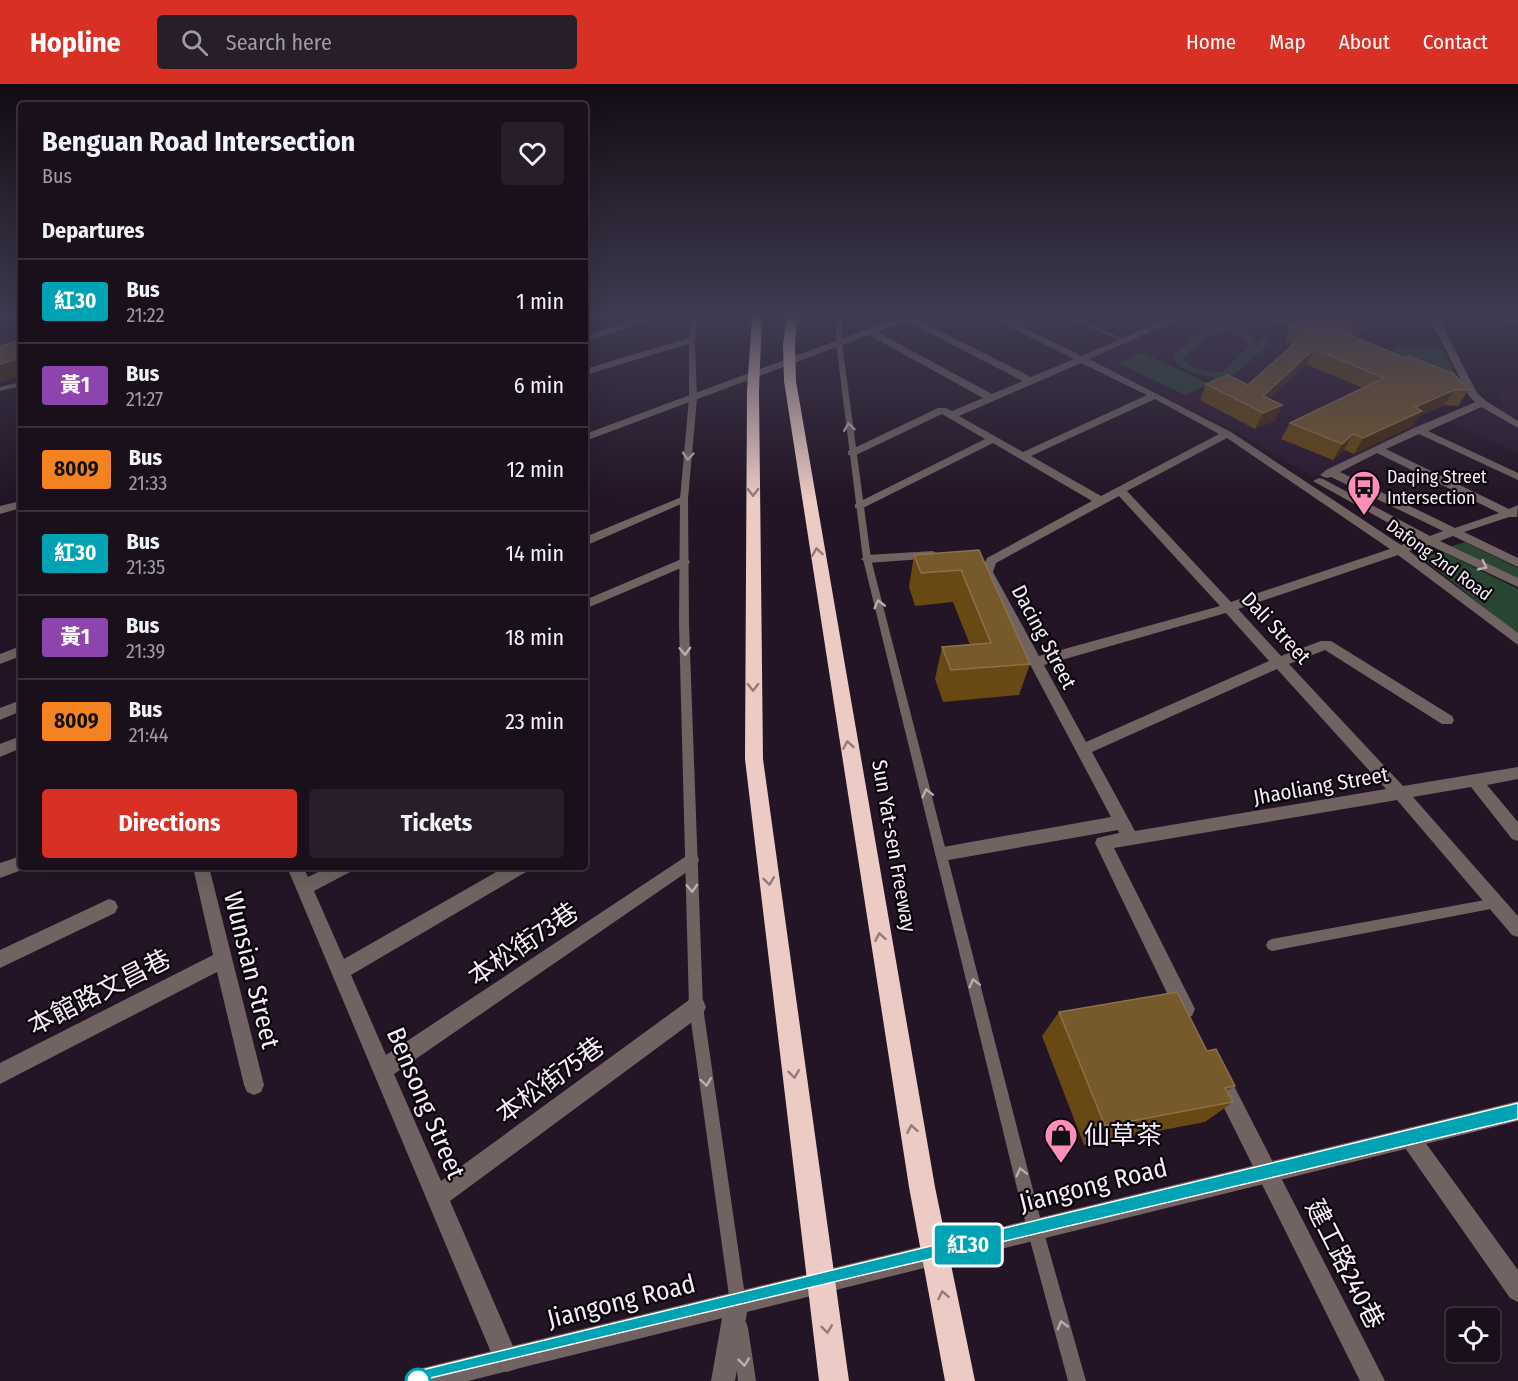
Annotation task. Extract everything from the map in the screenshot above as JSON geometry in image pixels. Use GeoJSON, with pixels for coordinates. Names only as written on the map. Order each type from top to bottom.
{"type":"FeatureCollection","features":[{"type":"Feature","properties":{"kind":"highway"},"geometry":{"type":"LineString","coordinates":[[754,378],[754,759],[834,1380]]}},
{"type":"Feature","properties":{"kind":"highway","name":"Sun Yat-sen Freeway"},"geometry":{"type":"LineString","coordinates":[[790,378],[922,1187],[960,1381]]}},
{"type":"Feature","properties":{"kind":"street"},"geometry":{"type":"LineString","coordinates":[[588,437],[748,378]]}},
{"type":"Feature","properties":{"kind":"street"},"geometry":{"type":"LineString","coordinates":[[953,378],[991,398]]}},
{"type":"Feature","properties":{"kind":"street"},"geometry":{"type":"LineString","coordinates":[[1024,378],[1031,381]]}},
{"type":"Feature","properties":{"kind":"street"},"geometry":{"type":"LineString","coordinates":[[952,415],[1039,378]]}},
{"type":"Feature","properties":{"kind":"street","name":"Dafong 2nd Road"},"geometry":{"type":"LineString","coordinates":[[1119,378],[1227,434],[1314,485],[1518,640]]}},
{"type":"Feature","properties":{"kind":"street"},"geometry":{"type":"LineString","coordinates":[[1462,378],[1469,392],[1482,403],[1518,425]]}},
{"type":"Feature","properties":{"kind":"street"},"geometry":{"type":"LineString","coordinates":[[1023,456],[1155,395]]}},
{"type":"Feature","properties":{"kind":"street"},"geometry":{"type":"LineString","coordinates":[[1482,403],[1377,449],[1330,472],[1314,485],[1518,583]]}},
{"type":"Feature","properties":{"kind":"street"},"geometry":{"type":"LineString","coordinates":[[852,453],[942,410],[1101,501]]}},
{"type":"Feature","properties":{"kind":"street"},"geometry":{"type":"LineString","coordinates":[[1418,430],[1518,477]]}},
{"type":"Feature","properties":{"kind":"street","name":"Dacing Street"},"geometry":{"type":"LineString","coordinates":[[1127,831],[1036,662],[982,570],[991,561],[1227,434]]}},
{"type":"Feature","properties":{"kind":"street"},"geometry":{"type":"LineString","coordinates":[[859,506],[993,439]]}},
{"type":"Feature","properties":{"kind":"street"},"geometry":{"type":"LineString","coordinates":[[1377,449],[1515,513]]}},
{"type":"Feature","properties":{"kind":"street"},"geometry":{"type":"LineString","coordinates":[[1330,472],[1518,563]]}},
{"type":"Feature","properties":{"kind":"street","name":"Dali Street"},"geometry":{"type":"LineString","coordinates":[[1120,491],[1401,794],[1518,929]]}},
{"type":"Feature","properties":{"kind":"street"},"geometry":{"type":"LineString","coordinates":[[588,541],[684,499]]}},
{"type":"Feature","properties":{"kind":"street"},"geometry":{"type":"LineString","coordinates":[[0,510],[18,505]]}},
{"type":"Feature","properties":{"kind":"street"},"geometry":{"type":"LineString","coordinates":[[1036,662],[1228,608],[1427,539],[1515,513]]}},
{"type":"Feature","properties":{"kind":"street"},"geometry":{"type":"LineString","coordinates":[[867,559],[934,554],[945,558]]}},
{"type":"Feature","properties":{"kind":"street"},"geometry":{"type":"LineString","coordinates":[[588,604],[684,562]]}},
{"type":"Feature","properties":{"kind":"street"},"geometry":{"type":"LineString","coordinates":[[1083,750],[1279,662],[1326,644],[1447,720]]}},
{"type":"Feature","properties":{"kind":"street"},"geometry":{"type":"LineString","coordinates":[[0,659],[18,652]]}},
{"type":"Feature","properties":{"kind":"street"},"geometry":{"type":"LineString","coordinates":[[0,714],[18,706]]}},
{"type":"Feature","properties":{"kind":"street"},"geometry":{"type":"LineString","coordinates":[[0,751],[18,743]]}},
{"type":"Feature","properties":{"kind":"street","name":"Jhaoliang Street"},"geometry":{"type":"LineString","coordinates":[[1127,831],[1401,794],[1518,773]]}},
{"type":"Feature","properties":{"kind":"street"},"geometry":{"type":"LineString","coordinates":[[1474,780],[1518,834]]}},
{"type":"Feature","properties":{"kind":"street"},"geometry":{"type":"LineString","coordinates":[[943,855],[1127,831]]}},
{"type":"Feature","properties":{"kind":"street"},"geometry":{"type":"LineString","coordinates":[[1127,831],[1103,843],[1193,1024]]}},
{"type":"Feature","properties":{"kind":"street","name":"本松街73巷"},"geometry":{"type":"LineString","coordinates":[[382,1070],[692,860]]}},
{"type":"Feature","properties":{"kind":"street"},"geometry":{"type":"LineString","coordinates":[[0,871],[18,864]]}},
{"type":"Feature","properties":{"kind":"street","name":"Wunsian Street"},"geometry":{"type":"LineString","coordinates":[[202,870],[254,1085]]}},
{"type":"Feature","properties":{"kind":"street","name":"Bensong Street"},"geometry":{"type":"LineString","coordinates":[[296,870],[507,1360]]}},
{"type":"Feature","properties":{"kind":"street"},"geometry":{"type":"LineString","coordinates":[[304,888],[338,870]]}},
{"type":"Feature","properties":{"kind":"street"},"geometry":{"type":"LineString","coordinates":[[339,971],[515,870]]}},
{"type":"Feature","properties":{"kind":"street"},"geometry":{"type":"LineString","coordinates":[[0,959],[109,907]]}},
{"type":"Feature","properties":{"kind":"street","name":"本館路文昌巷"},"geometry":{"type":"LineString","coordinates":[[0,1074],[223,959]]}},
{"type":"Feature","properties":{"kind":"street","name":"本松街75巷"},"geometry":{"type":"LineString","coordinates":[[437,1197],[696,1007]]}},
{"type":"Feature","properties":{"kind":"street","name":"建工路240巷"},"geometry":{"type":"LineString","coordinates":[[1214,1066],[1373,1381]]}},
{"type":"Feature","properties":{"kind":"street","name":"Jiangong Road"},"geometry":{"type":"LineString","coordinates":[[418,1381],[1518,1111]]}},
{"type":"Feature","properties":{"kind":"street"},"geometry":{"type":"LineString","coordinates":[[1410,1138],[1518,1290]]}},
{"type":"Feature","properties":{"kind":"street"},"geometry":{"type":"LineString","coordinates":[[723,1381],[737,1301]]}},
{"type":"Feature","properties":{"kind":"lane"},"geometry":{"type":"LineString","coordinates":[[693,378],[693,398],[684,499],[684,562],[696,1007],[747,1381]]}},
{"type":"Feature","properties":{"kind":"lane"},"geometry":{"type":"LineString","coordinates":[[843,378],[867,559],[1035,1229],[1077,1381]]}},
{"type":"Feature","properties":{"kind":"lane"},"geometry":{"type":"LineString","coordinates":[[0,389],[18,385]]}},
{"type":"Feature","properties":{"kind":"lane"},"geometry":{"type":"LineString","coordinates":[[1272,945],[1496,903]]}},
{"type":"Feature","properties":{"kind":"shaded area"},"geometry":{"type":"Polygon","coordinates":[[[1125,378],[1366,378],[1357,382],[1432,421],[1313,477],[1228,427],[1125,378]]]}},
{"type":"Feature","properties":{"kind":"shaded area"},"geometry":{"type":"Polygon","coordinates":[[[1489,381],[1518,384],[1518,453],[1451,423],[1481,409],[1505,408],[1489,381]]]}},
{"type":"Feature","properties":{"kind":"green space"},"geometry":{"type":"Polygon","coordinates":[[[1148,378],[1195,378],[1209,384],[1185,395],[1148,378]]]}},
{"type":"Feature","properties":{"kind":"green space"},"geometry":{"type":"Polygon","coordinates":[[[1214,378],[1231,378],[1221,386],[1210,381],[1214,378]]]}},
{"type":"Feature","properties":{"kind":"green space"},"geometry":{"type":"Polygon","coordinates":[[[1465,542],[1518,568],[1518,580],[1449,547],[1465,542]]]}},
{"type":"Feature","properties":{"kind":"green space"},"geometry":{"type":"Polygon","coordinates":[[[1443,552],[1518,589],[1518,634],[1421,557],[1443,552]]]}},
{"type":"Feature","properties":{"kind":"building"},"geometry":{"type":"Polygon","coordinates":[[[1222,378],[1233,378],[1248,385],[1256,378],[1283,378],[1263,396],[1282,405],[1263,413],[1206,384],[1222,378]]]}},
{"type":"Feature","properties":{"kind":"building"},"geometry":{"type":"Polygon","coordinates":[[[1384,378],[1457,378],[1469,390],[1454,390],[1415,407],[1422,411],[1363,438],[1353,434],[1342,444],[1290,423],[1384,378]]]}},
{"type":"Feature","properties":{"kind":"building"},"geometry":{"type":"Polygon","coordinates":[[[979,550],[1030,664],[951,670],[942,647],[991,643],[961,570],[921,573],[914,555],[979,550]]]}},
{"type":"Feature","properties":{"kind":"building"},"geometry":{"type":"Polygon","coordinates":[[[1177,992],[1207,1051],[1216,1049],[1235,1086],[1225,1088],[1233,1102],[1105,1126],[1059,1012],[1177,992]]]}},
{"type":"Feature","properties":{"kind":"bus line","name":"紅30"},"geometry":{"type":"LineString","coordinates":[[418,1381],[1518,1111]]}},
{"type":"Feature","properties":{"kind":"place","name":"Daqing Street Intersection"},"geometry":{"type":"Point","coordinates":[1364,516]}},
{"type":"Feature","properties":{"kind":"place","name":"仙草茶"},"geometry":{"type":"Point","coordinates":[1061,1164]}}]}
